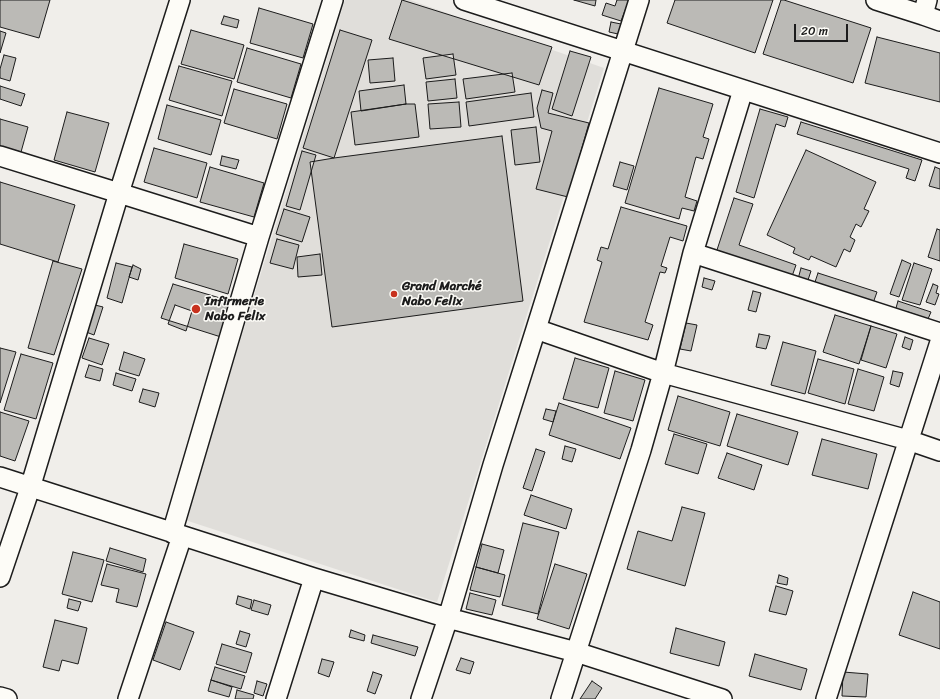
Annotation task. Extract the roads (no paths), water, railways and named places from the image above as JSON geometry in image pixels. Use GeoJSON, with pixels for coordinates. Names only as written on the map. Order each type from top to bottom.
{"type":"FeatureCollection","features":[{"type":"Feature","properties":{"kind":"street"},"geometry":{"type":"LineString","coordinates":[[0,577],[30,488],[119,193],[180,0]]}},
{"type":"Feature","properties":{"kind":"street"},"geometry":{"type":"LineString","coordinates":[[128,699],[177,535],[259,237],[333,0]]}},
{"type":"Feature","properties":{"kind":"street"},"geometry":{"type":"LineString","coordinates":[[464,0],[940,153]]}},
{"type":"Feature","properties":{"kind":"street"},"geometry":{"type":"LineString","coordinates":[[421,699],[448,618],[493,465],[639,0]]}},
{"type":"Feature","properties":{"kind":"street"},"geometry":{"type":"LineString","coordinates":[[876,0],[930,12]]}},
{"type":"Feature","properties":{"kind":"street"},"geometry":{"type":"LineString","coordinates":[[561,699],[641,450],[663,373],[693,254],[743,90]]}},
{"type":"Feature","properties":{"kind":"street"},"geometry":{"type":"LineString","coordinates":[[0,156],[259,237]]}},
{"type":"Feature","properties":{"kind":"street"},"geometry":{"type":"LineString","coordinates":[[693,254],[940,333]]}},
{"type":"Feature","properties":{"kind":"street"},"geometry":{"type":"LineString","coordinates":[[536,330],[663,373],[940,450]]}},
{"type":"Feature","properties":{"kind":"street"},"geometry":{"type":"LineString","coordinates":[[826,699],[940,342]]}},
{"type":"Feature","properties":{"kind":"street"},"geometry":{"type":"LineString","coordinates":[[0,477],[30,488],[314,578],[448,618],[576,652],[710,697]]}},
{"type":"Feature","properties":{"kind":"street"},"geometry":{"type":"LineString","coordinates":[[276,699],[314,578]]}},
{"type":"Feature","properties":{"kind":"street"},"geometry":{"type":"LineString","coordinates":[[0,697],[7,699]]}},
{"type":"Feature","properties":{"kind":"place","name":"Grand Marché Nabo Felix"},"geometry":{"type":"Point","coordinates":[394,294]}},
{"type":"Feature","properties":{"kind":"place","name":"Infirmerie Nabo Felix"},"geometry":{"type":"Point","coordinates":[196,309]}}]}
